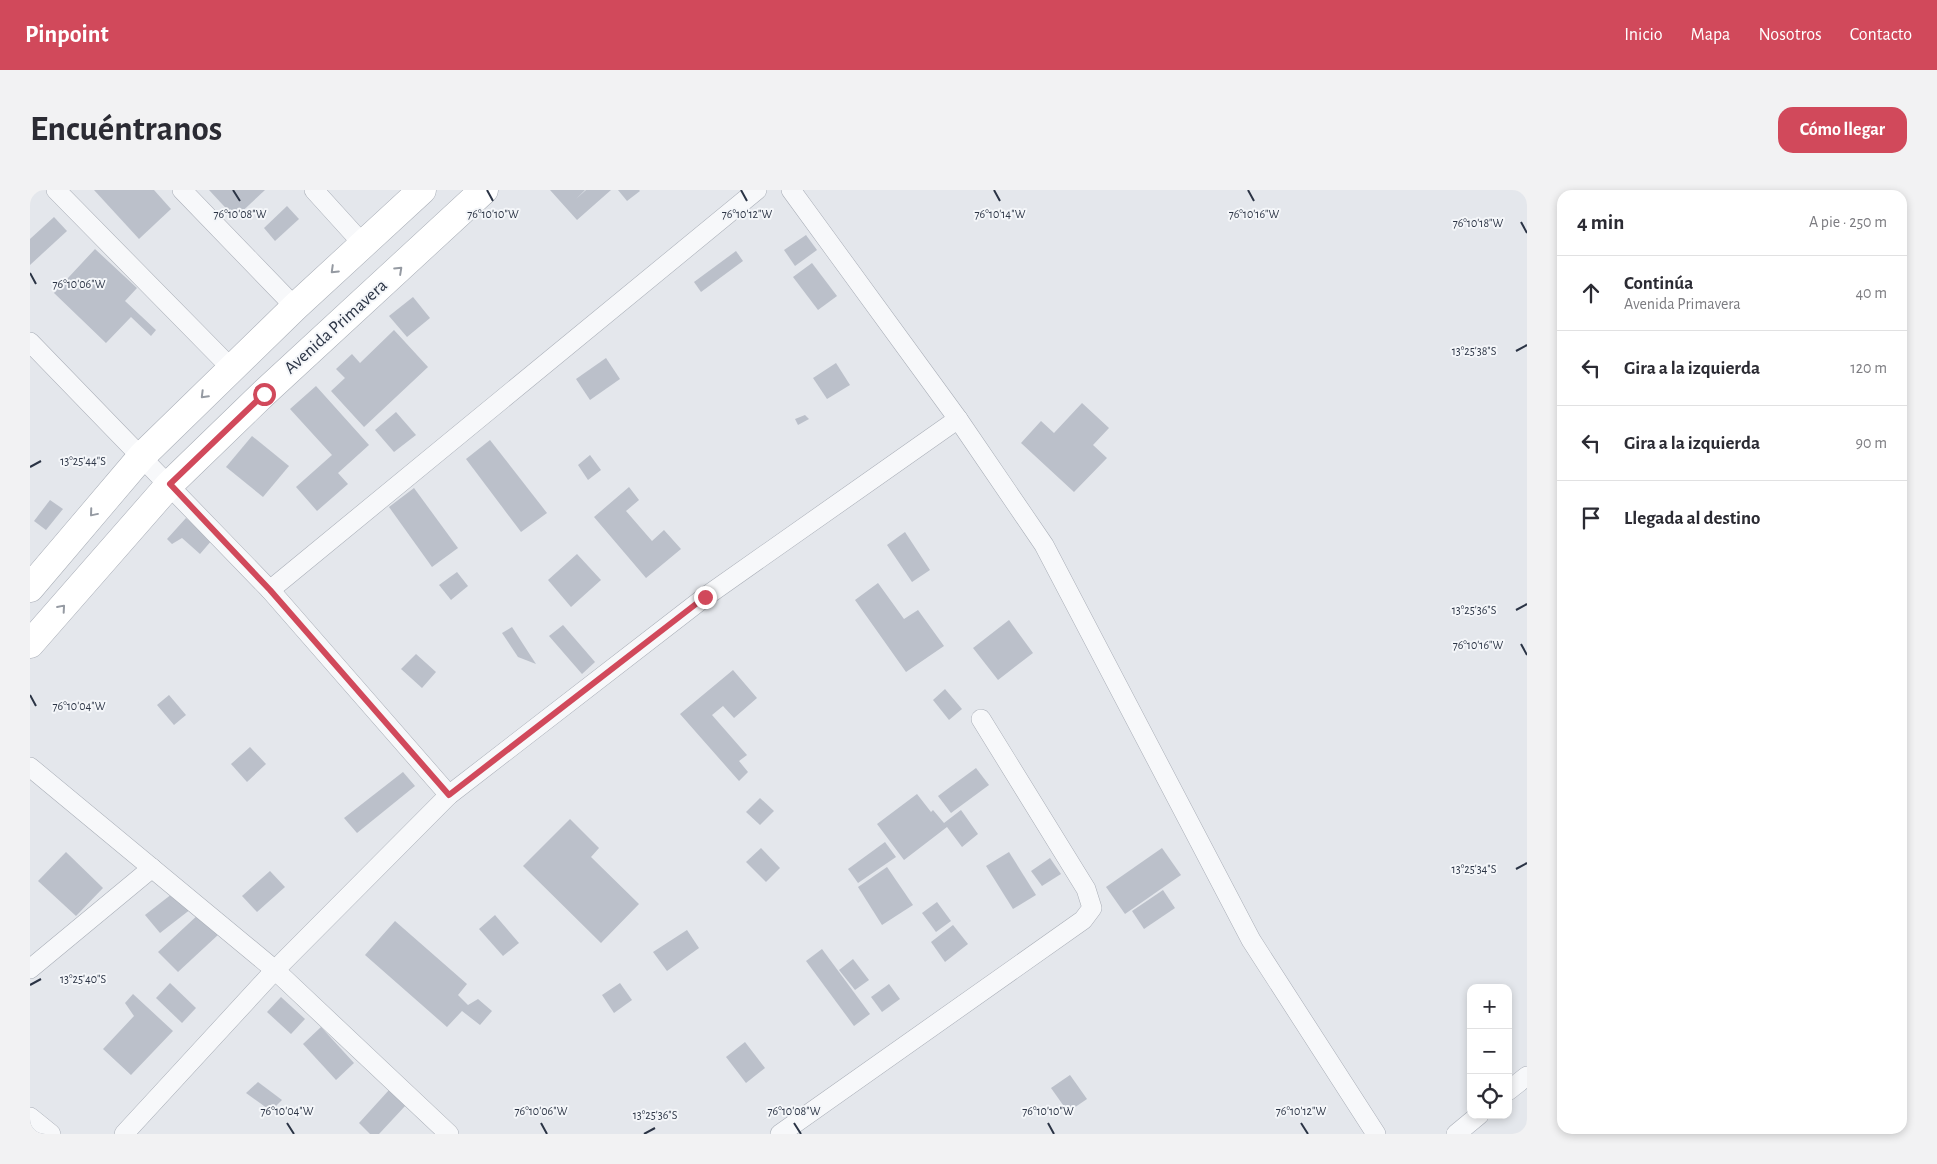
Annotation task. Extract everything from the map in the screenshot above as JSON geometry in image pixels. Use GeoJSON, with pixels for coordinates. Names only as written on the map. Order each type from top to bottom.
{"type":"FeatureCollection","features":[{"type":"Feature","properties":{"kind":"street"},"geometry":{"type":"LineString","coordinates":[[56,190],[231,368]]}},
{"type":"Feature","properties":{"kind":"street"},"geometry":{"type":"LineString","coordinates":[[182,190],[295,307]]}},
{"type":"Feature","properties":{"kind":"street"},"geometry":{"type":"LineString","coordinates":[[314,190],[362,244]]}},
{"type":"Feature","properties":{"kind":"street"},"geometry":{"type":"LineString","coordinates":[[30,588],[142,456],[295,307],[422,190]]}},
{"type":"Feature","properties":{"kind":"street","name":"Avenida Primavera"},"geometry":{"type":"LineString","coordinates":[[30,644],[170,484],[484,190]]}},
{"type":"Feature","properties":{"kind":"street"},"geometry":{"type":"LineString","coordinates":[[270,590],[757,190]]}},
{"type":"Feature","properties":{"kind":"street"},"geometry":{"type":"LineString","coordinates":[[791,190],[958,419],[1044,545],[1251,940],[1376,1134]]}},
{"type":"Feature","properties":{"kind":"street"},"geometry":{"type":"LineString","coordinates":[[30,342],[170,484],[270,590],[449,795]]}},
{"type":"Feature","properties":{"kind":"street"},"geometry":{"type":"LineString","coordinates":[[124,1134],[275,970],[449,795],[705,597],[958,419]]}},
{"type":"Feature","properties":{"kind":"street"},"geometry":{"type":"LineString","coordinates":[[780,1134],[1083,920],[1092,908],[1086,890],[981,720]]}},
{"type":"Feature","properties":{"kind":"street"},"geometry":{"type":"LineString","coordinates":[[30,767],[275,970],[449,1134]]}},
{"type":"Feature","properties":{"kind":"street"},"geometry":{"type":"LineString","coordinates":[[30,969],[152,868]]}},
{"type":"Feature","properties":{"kind":"street"},"geometry":{"type":"LineString","coordinates":[[1512,1088],[1527,1076]]}},
{"type":"Feature","properties":{"kind":"street"},"geometry":{"type":"LineString","coordinates":[[30,1117],[51,1134]]}},
{"type":"Feature","properties":{"kind":"street"},"geometry":{"type":"LineString","coordinates":[[1459,1133],[1475,1119]]}},
{"type":"Feature","properties":{"kind":"building"},"geometry":{"type":"Polygon","coordinates":[[[94,190],[154,190],[171,209],[139,239],[94,190]]]}},
{"type":"Feature","properties":{"kind":"building"},"geometry":{"type":"Polygon","coordinates":[[[209,190],[265,190],[235,218],[209,190]]]}},
{"type":"Feature","properties":{"kind":"building"},"geometry":{"type":"Polygon","coordinates":[[[550,190],[585,190],[576,199],[586,190],[611,190],[577,220],[550,190]]]}},
{"type":"Feature","properties":{"kind":"building"},"geometry":{"type":"Polygon","coordinates":[[[618,190],[639,190],[640,191],[627,201],[618,190]]]}},
{"type":"Feature","properties":{"kind":"building"},"geometry":{"type":"Polygon","coordinates":[[[287,206],[299,219],[275,241],[264,228],[287,206]]]}},
{"type":"Feature","properties":{"kind":"building"},"geometry":{"type":"Polygon","coordinates":[[[54,217],[67,231],[30,265],[30,239],[54,217]]]}},
{"type":"Feature","properties":{"kind":"building"},"geometry":{"type":"Polygon","coordinates":[[[806,235],[817,250],[795,266],[784,250],[806,235]]]}},
{"type":"Feature","properties":{"kind":"building"},"geometry":{"type":"Polygon","coordinates":[[[95,249],[137,288],[125,301],[156,330],[151,336],[131,317],[106,343],[54,293],[95,249]]]}},
{"type":"Feature","properties":{"kind":"building"},"geometry":{"type":"Polygon","coordinates":[[[736,251],[743,261],[701,292],[694,282],[736,251]]]}},
{"type":"Feature","properties":{"kind":"building"},"geometry":{"type":"Polygon","coordinates":[[[812,263],[837,296],[818,310],[793,277],[812,263]]]}},
{"type":"Feature","properties":{"kind":"building"},"geometry":{"type":"Polygon","coordinates":[[[413,297],[430,318],[407,337],[389,316],[413,297]]]}},
{"type":"Feature","properties":{"kind":"building"},"geometry":{"type":"Polygon","coordinates":[[[394,330],[428,367],[364,427],[331,391],[345,378],[336,369],[352,354],[360,363],[394,330]]]}},
{"type":"Feature","properties":{"kind":"building"},"geometry":{"type":"Polygon","coordinates":[[[606,358],[620,379],[590,400],[576,379],[606,358]]]}},
{"type":"Feature","properties":{"kind":"building"},"geometry":{"type":"Polygon","coordinates":[[[836,363],[850,385],[827,399],[813,378],[836,363]]]}},
{"type":"Feature","properties":{"kind":"building"},"geometry":{"type":"Polygon","coordinates":[[[316,386],[369,445],[338,473],[348,484],[317,511],[296,487],[332,455],[290,409],[316,386]]]}},
{"type":"Feature","properties":{"kind":"building"},"geometry":{"type":"Polygon","coordinates":[[[1082,403],[1109,428],[1093,445],[1107,458],[1074,492],[1021,443],[1041,421],[1054,433],[1082,403]]]}},
{"type":"Feature","properties":{"kind":"building"},"geometry":{"type":"Polygon","coordinates":[[[396,412],[416,435],[394,452],[375,430],[396,412]]]}},
{"type":"Feature","properties":{"kind":"building"},"geometry":{"type":"Polygon","coordinates":[[[805,415],[809,419],[798,425],[795,419],[805,415]]]}},
{"type":"Feature","properties":{"kind":"building"},"geometry":{"type":"Polygon","coordinates":[[[252,436],[289,466],[263,497],[226,467],[252,436]]]}},
{"type":"Feature","properties":{"kind":"building"},"geometry":{"type":"Polygon","coordinates":[[[490,440],[547,513],[521,532],[466,459],[490,440]]]}},
{"type":"Feature","properties":{"kind":"building"},"geometry":{"type":"Polygon","coordinates":[[[590,455],[601,470],[588,480],[578,465],[590,455]]]}},
{"type":"Feature","properties":{"kind":"building"},"geometry":{"type":"Polygon","coordinates":[[[629,487],[639,500],[626,511],[652,541],[664,530],[681,549],[646,578],[594,517],[629,487]]]}},
{"type":"Feature","properties":{"kind":"building"},"geometry":{"type":"Polygon","coordinates":[[[414,488],[458,548],[432,567],[389,507],[414,488]]]}},
{"type":"Feature","properties":{"kind":"building"},"geometry":{"type":"Polygon","coordinates":[[[50,500],[63,509],[46,530],[34,521],[50,500]]]}},
{"type":"Feature","properties":{"kind":"building"},"geometry":{"type":"Polygon","coordinates":[[[186,518],[212,540],[200,554],[182,538],[172,544],[167,539],[186,518]]]}},
{"type":"Feature","properties":{"kind":"building"},"geometry":{"type":"Polygon","coordinates":[[[905,532],[930,570],[912,582],[887,545],[905,532]]]}},
{"type":"Feature","properties":{"kind":"building"},"geometry":{"type":"Polygon","coordinates":[[[577,554],[601,580],[571,607],[548,580],[577,554]]]}},
{"type":"Feature","properties":{"kind":"building"},"geometry":{"type":"Polygon","coordinates":[[[457,572],[468,586],[451,600],[439,585],[457,572]]]}},
{"type":"Feature","properties":{"kind":"building"},"geometry":{"type":"Polygon","coordinates":[[[878,583],[904,619],[918,610],[944,646],[906,672],[855,600],[878,583]]]}},
{"type":"Feature","properties":{"kind":"building"},"geometry":{"type":"Polygon","coordinates":[[[1009,620],[1033,653],[998,680],[973,648],[1009,620]]]}},
{"type":"Feature","properties":{"kind":"building"},"geometry":{"type":"Polygon","coordinates":[[[563,625],[595,662],[582,674],[549,636],[563,625]]]}},
{"type":"Feature","properties":{"kind":"building"},"geometry":{"type":"Polygon","coordinates":[[[512,627],[536,664],[518,657],[502,633],[512,627]]]}},
{"type":"Feature","properties":{"kind":"building"},"geometry":{"type":"Polygon","coordinates":[[[416,654],[436,672],[422,688],[401,669],[416,654]]]}},
{"type":"Feature","properties":{"kind":"building"},"geometry":{"type":"Polygon","coordinates":[[[733,670],[757,698],[734,718],[723,706],[712,715],[747,755],[739,761],[748,772],[739,781],[680,714],[733,670]]]}},
{"type":"Feature","properties":{"kind":"building"},"geometry":{"type":"Polygon","coordinates":[[[945,689],[962,709],[949,720],[933,700],[945,689]]]}},
{"type":"Feature","properties":{"kind":"building"},"geometry":{"type":"Polygon","coordinates":[[[169,695],[186,715],[174,725],[157,705],[169,695]]]}},
{"type":"Feature","properties":{"kind":"building"},"geometry":{"type":"Polygon","coordinates":[[[250,747],[266,764],[247,782],[231,764],[250,747]]]}},
{"type":"Feature","properties":{"kind":"building"},"geometry":{"type":"Polygon","coordinates":[[[976,768],[989,785],[951,813],[938,796],[976,768]]]}},
{"type":"Feature","properties":{"kind":"building"},"geometry":{"type":"Polygon","coordinates":[[[403,772],[415,786],[357,833],[344,818],[403,772]]]}},
{"type":"Feature","properties":{"kind":"building"},"geometry":{"type":"Polygon","coordinates":[[[917,794],[931,812],[933,810],[944,823],[961,810],[978,834],[962,847],[947,827],[904,860],[877,824],[917,794]]]}},
{"type":"Feature","properties":{"kind":"building"},"geometry":{"type":"Polygon","coordinates":[[[760,798],[774,811],[760,825],[746,812],[760,798]]]}},
{"type":"Feature","properties":{"kind":"building"},"geometry":{"type":"Polygon","coordinates":[[[570,819],[599,848],[591,857],[639,904],[601,943],[523,866],[570,819]]]}},
{"type":"Feature","properties":{"kind":"building"},"geometry":{"type":"Polygon","coordinates":[[[885,842],[896,857],[858,883],[848,869],[885,842]]]}},
{"type":"Feature","properties":{"kind":"building"},"geometry":{"type":"Polygon","coordinates":[[[761,848],[780,868],[766,882],[746,862],[761,848]]]}},
{"type":"Feature","properties":{"kind":"building"},"geometry":{"type":"Polygon","coordinates":[[[1162,848],[1181,875],[1125,914],[1106,887],[1162,848]]]}},
{"type":"Feature","properties":{"kind":"building"},"geometry":{"type":"Polygon","coordinates":[[[66,852],[103,888],[76,916],[38,881],[66,852]]]}},
{"type":"Feature","properties":{"kind":"building"},"geometry":{"type":"Polygon","coordinates":[[[1009,852],[1036,895],[1013,909],[986,866],[1009,852]]]}},
{"type":"Feature","properties":{"kind":"building"},"geometry":{"type":"Polygon","coordinates":[[[1050,858],[1061,874],[1042,886],[1031,871],[1050,858]]]}},
{"type":"Feature","properties":{"kind":"building"},"geometry":{"type":"Polygon","coordinates":[[[887,867],[913,905],[882,925],[858,887],[887,867]]]}},
{"type":"Feature","properties":{"kind":"building"},"geometry":{"type":"Polygon","coordinates":[[[270,871],[285,887],[257,912],[242,896],[270,871]]]}},
{"type":"Feature","properties":{"kind":"building"},"geometry":{"type":"Polygon","coordinates":[[[177,890],[191,909],[160,933],[145,915],[177,890]]]}},
{"type":"Feature","properties":{"kind":"building"},"geometry":{"type":"Polygon","coordinates":[[[1163,890],[1175,908],[1144,929],[1132,911],[1163,890]]]}},
{"type":"Feature","properties":{"kind":"building"},"geometry":{"type":"Polygon","coordinates":[[[937,902],[951,921],[936,932],[922,913],[937,902]]]}},
{"type":"Feature","properties":{"kind":"building"},"geometry":{"type":"Polygon","coordinates":[[[200,913],[219,934],[178,972],[158,952],[200,913]]]}},
{"type":"Feature","properties":{"kind":"building"},"geometry":{"type":"Polygon","coordinates":[[[495,915],[519,943],[503,956],[479,929],[495,915]]]}},
{"type":"Feature","properties":{"kind":"building"},"geometry":{"type":"Polygon","coordinates":[[[395,921],[467,984],[458,995],[468,1005],[478,999],[492,1011],[480,1025],[462,1011],[447,1027],[365,955],[395,921]]]}},
{"type":"Feature","properties":{"kind":"building"},"geometry":{"type":"Polygon","coordinates":[[[953,925],[968,944],[945,962],[931,942],[953,925]]]}},
{"type":"Feature","properties":{"kind":"building"},"geometry":{"type":"Polygon","coordinates":[[[687,930],[699,948],[667,971],[653,952],[687,930]]]}},
{"type":"Feature","properties":{"kind":"building"},"geometry":{"type":"Polygon","coordinates":[[[822,949],[870,1014],[854,1026],[806,961],[822,949]]]}},
{"type":"Feature","properties":{"kind":"building"},"geometry":{"type":"Polygon","coordinates":[[[853,959],[869,980],[855,990],[839,970],[853,959]]]}},
{"type":"Feature","properties":{"kind":"building"},"geometry":{"type":"Polygon","coordinates":[[[170,983],[196,1008],[182,1023],[156,998],[170,983]]]}},
{"type":"Feature","properties":{"kind":"building"},"geometry":{"type":"Polygon","coordinates":[[[620,983],[632,1000],[614,1013],[602,995],[620,983]]]}},
{"type":"Feature","properties":{"kind":"building"},"geometry":{"type":"Polygon","coordinates":[[[889,984],[900,999],[882,1012],[871,997],[889,984]]]}},
{"type":"Feature","properties":{"kind":"building"},"geometry":{"type":"Polygon","coordinates":[[[133,994],[173,1031],[131,1075],[103,1049],[134,1016],[125,1003],[133,994]]]}},
{"type":"Feature","properties":{"kind":"building"},"geometry":{"type":"Polygon","coordinates":[[[281,997],[305,1019],[291,1034],[267,1012],[281,997]]]}},
{"type":"Feature","properties":{"kind":"building"},"geometry":{"type":"Polygon","coordinates":[[[321,1027],[354,1063],[336,1080],[303,1044],[321,1027]]]}},
{"type":"Feature","properties":{"kind":"building"},"geometry":{"type":"Polygon","coordinates":[[[745,1042],[765,1068],[746,1083],[726,1057],[745,1042]]]}},
{"type":"Feature","properties":{"kind":"building"},"geometry":{"type":"Polygon","coordinates":[[[1070,1075],[1087,1099],[1068,1112],[1051,1088],[1070,1075]]]}},
{"type":"Feature","properties":{"kind":"building"},"geometry":{"type":"Polygon","coordinates":[[[258,1082],[282,1100],[271,1111],[246,1093],[258,1082]]]}},
{"type":"Feature","properties":{"kind":"building"},"geometry":{"type":"Polygon","coordinates":[[[389,1090],[406,1105],[379,1134],[370,1134],[359,1123],[389,1090]]]}},
{"type":"Feature","properties":{"kind":"route"},"geometry":{"type":"LineString","coordinates":[[264,394],[170,484],[270,590],[449,795],[705,597]]}}]}
